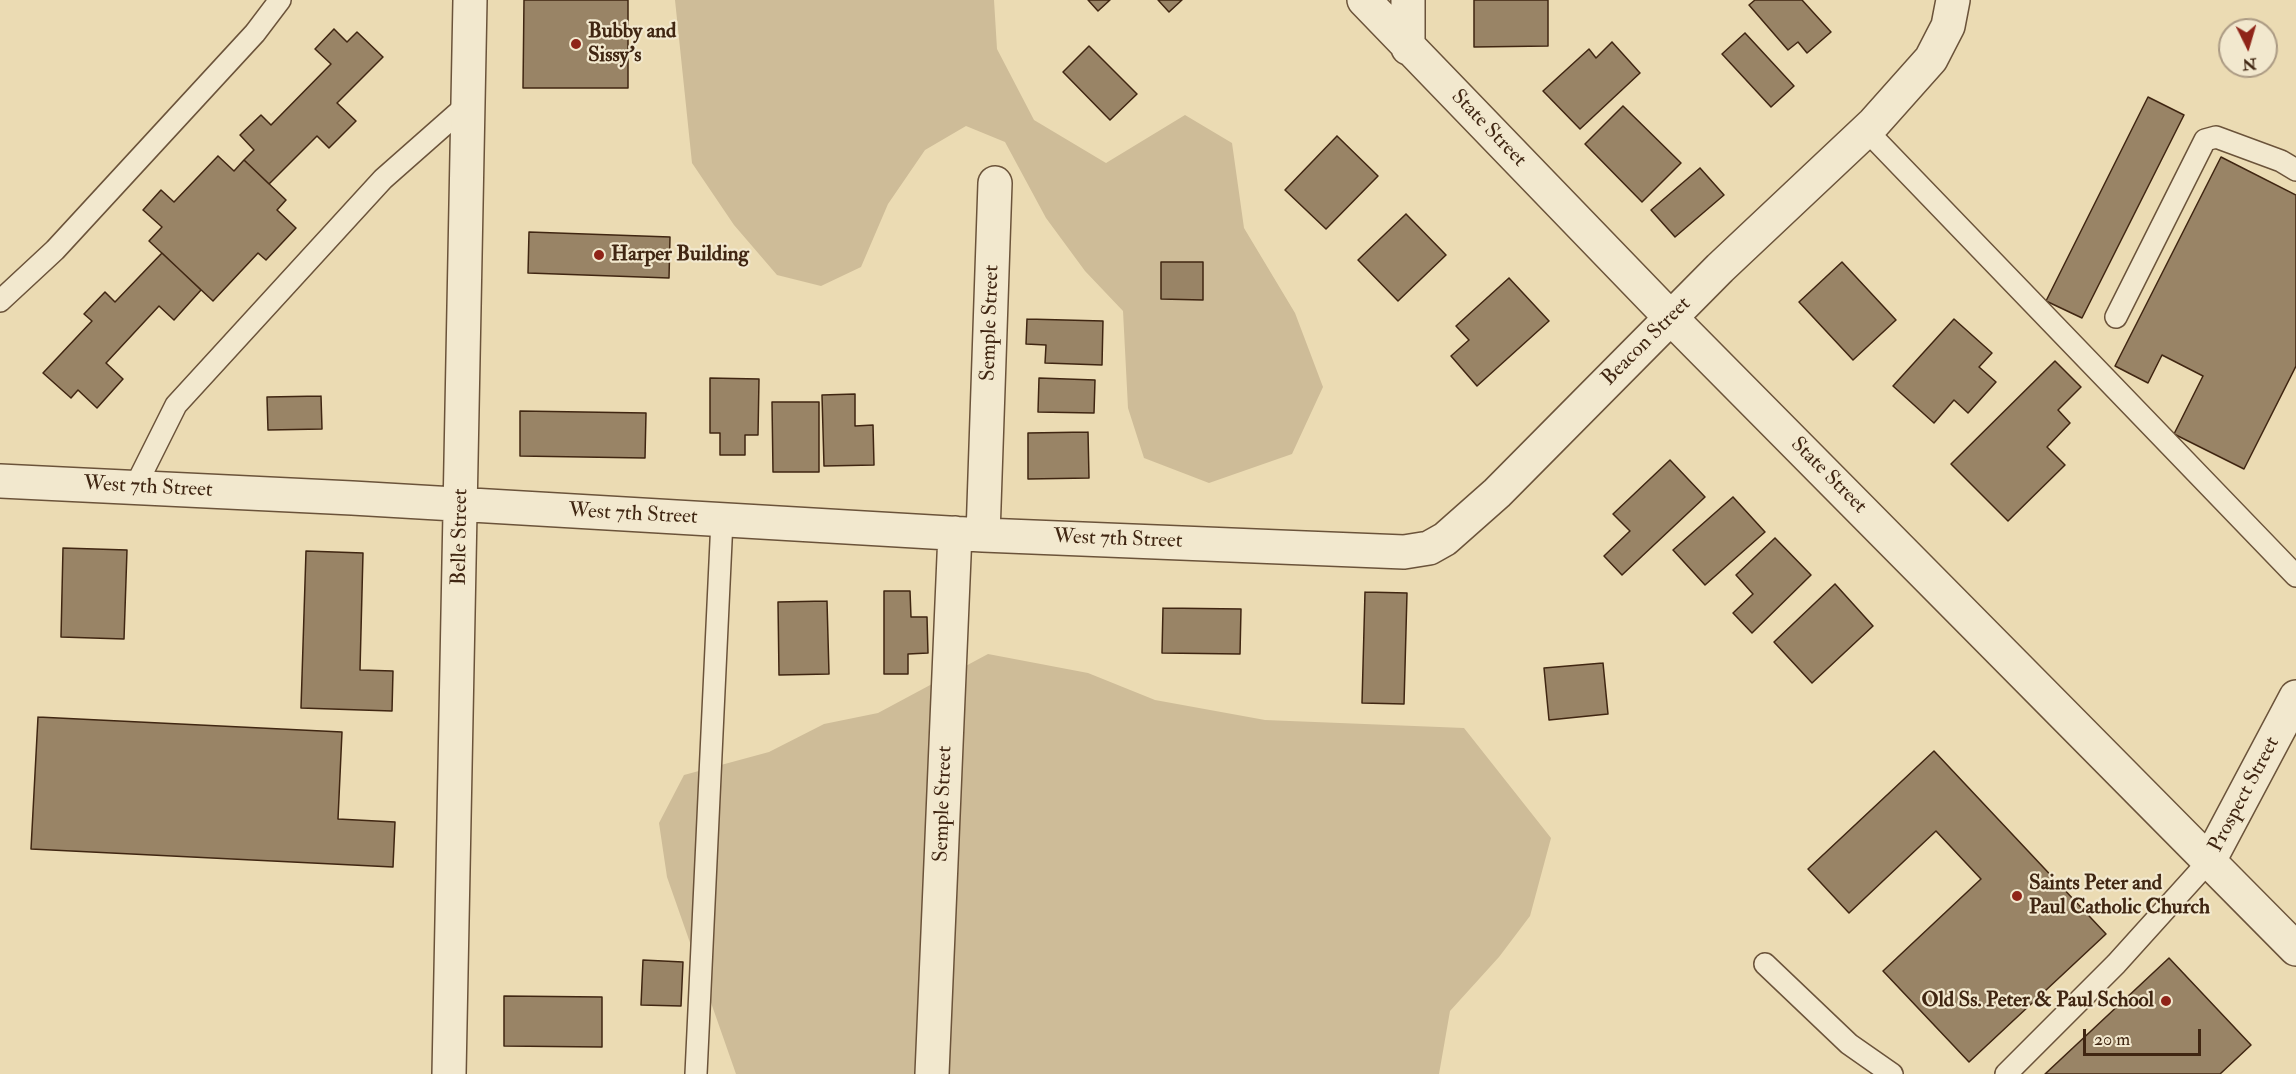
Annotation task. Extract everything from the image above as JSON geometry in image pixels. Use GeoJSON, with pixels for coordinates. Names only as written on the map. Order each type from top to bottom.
{"type":"FeatureCollection","features":[{"type":"Feature","properties":{"kind":"street","name":"Belle Street"},"geometry":{"type":"LineString","coordinates":[[449,1074],[462,505],[470,0]]}},
{"type":"Feature","properties":{"kind":"street","name":"State Street"},"geometry":{"type":"LineString","coordinates":[[1364,0],[1671,318],[2296,949]]}},
{"type":"Feature","properties":{"kind":"street"},"geometry":{"type":"LineString","coordinates":[[1408,0],[1408,48]]}},
{"type":"Feature","properties":{"kind":"street","name":"Beacon Street"},"geometry":{"type":"LineString","coordinates":[[1266,546],[1404,552],[1429,548],[1445,539],[1497,493],[1671,318],[1866,130],[1931,59],[1948,26],[1953,0]]}},
{"type":"Feature","properties":{"kind":"street","name":"Semple Street"},"geometry":{"type":"LineString","coordinates":[[933,1074],[995,183]]}},
{"type":"Feature","properties":{"kind":"street","name":"West 7th Street"},"geometry":{"type":"LineString","coordinates":[[0,481],[969,534],[1266,546]]}},
{"type":"Feature","properties":{"kind":"street","name":"Prospect Street"},"geometry":{"type":"LineString","coordinates":[[2209,861],[2296,697]]}},
{"type":"Feature","properties":{"kind":"lane"},"geometry":{"type":"LineString","coordinates":[[0,301],[55,250],[255,33],[280,0]]}},
{"type":"Feature","properties":{"kind":"lane"},"geometry":{"type":"LineString","coordinates":[[135,487],[176,405],[383,179],[468,104]]}},
{"type":"Feature","properties":{"kind":"lane"},"geometry":{"type":"LineString","coordinates":[[1866,130],[2296,576]]}},
{"type":"Feature","properties":{"kind":"lane"},"geometry":{"type":"LineString","coordinates":[[2116,317],[2205,140],[2216,138],[2281,161],[2296,170]]}},
{"type":"Feature","properties":{"kind":"lane"},"geometry":{"type":"LineString","coordinates":[[696,1074],[722,520]]}},
{"type":"Feature","properties":{"kind":"lane"},"geometry":{"type":"LineString","coordinates":[[2006,1074],[2116,964],[2209,861]]}},
{"type":"Feature","properties":{"kind":"lane"},"geometry":{"type":"LineString","coordinates":[[1765,964],[1849,1044],[1892,1074]]}},
{"type":"Feature","properties":{"kind":"shaded area"},"geometry":{"type":"Polygon","coordinates":[[[675,0],[994,0],[997,49],[1034,120],[1106,163],[1185,115],[1232,143],[1244,228],[1295,313],[1323,387],[1292,454],[1209,483],[1144,458],[1128,408],[1123,311],[1085,271],[1046,218],[1005,142],[966,126],[925,150],[888,204],[861,267],[821,286],[777,275],[734,225],[692,163],[675,0]]]}},
{"type":"Feature","properties":{"kind":"shaded area"},"geometry":{"type":"Polygon","coordinates":[[[988,654],[1088,673],[1155,700],[1265,720],[1464,728],[1551,838],[1530,916],[1499,957],[1450,1011],[1439,1074],[736,1074],[667,877],[659,823],[684,775],[769,752],[824,724],[878,713],[988,654]]]}},
{"type":"Feature","properties":{"kind":"building","name":"Bubby and Sissy's"},"geometry":{"type":"Polygon","coordinates":[[[524,0],[628,0],[628,88],[523,88],[524,0]]]}},
{"type":"Feature","properties":{"kind":"building"},"geometry":{"type":"Polygon","coordinates":[[[1088,0],[1110,0],[1098,11],[1088,0]]]}},
{"type":"Feature","properties":{"kind":"building"},"geometry":{"type":"Polygon","coordinates":[[[1158,0],[1182,0],[1169,12],[1158,0]]]}},
{"type":"Feature","properties":{"kind":"building"},"geometry":{"type":"Polygon","coordinates":[[[1474,0],[1548,0],[1548,46],[1474,47],[1474,0]]]}},
{"type":"Feature","properties":{"kind":"building"},"geometry":{"type":"Polygon","coordinates":[[[1755,0],[1802,0],[1831,32],[1807,53],[1798,42],[1788,50],[1749,5],[1755,0]]]}},
{"type":"Feature","properties":{"kind":"building"},"geometry":{"type":"Polygon","coordinates":[[[334,29],[347,42],[357,32],[383,57],[337,103],[356,121],[329,148],[317,136],[269,184],[244,160],[254,150],[240,135],[261,115],[271,125],[331,64],[315,49],[334,29]]]}},
{"type":"Feature","properties":{"kind":"building"},"geometry":{"type":"Polygon","coordinates":[[[1745,33],[1794,86],[1771,107],[1722,54],[1745,33]]]}},
{"type":"Feature","properties":{"kind":"building"},"geometry":{"type":"Polygon","coordinates":[[[1612,42],[1640,73],[1580,129],[1543,91],[1589,49],[1596,58],[1612,42]]]}},
{"type":"Feature","properties":{"kind":"building"},"geometry":{"type":"Polygon","coordinates":[[[1089,46],[1137,94],[1110,120],[1063,72],[1089,46]]]}},
{"type":"Feature","properties":{"kind":"building"},"geometry":{"type":"Polygon","coordinates":[[[2148,97],[2184,115],[2082,318],[2046,301],[2148,97]]]}},
{"type":"Feature","properties":{"kind":"building"},"geometry":{"type":"Polygon","coordinates":[[[1623,106],[1681,163],[1642,202],[1585,144],[1623,106]]]}},
{"type":"Feature","properties":{"kind":"building"},"geometry":{"type":"Polygon","coordinates":[[[1337,136],[1378,176],[1326,229],[1285,190],[1337,136]]]}},
{"type":"Feature","properties":{"kind":"building"},"geometry":{"type":"Polygon","coordinates":[[[218,156],[234,171],[244,160],[286,200],[277,210],[296,228],[266,260],[258,253],[213,301],[149,241],[162,227],[143,210],[161,190],[174,202],[218,156]]]}},
{"type":"Feature","properties":{"kind":"building"},"geometry":{"type":"Polygon","coordinates":[[[2221,157],[2296,195],[2296,366],[2244,469],[2174,434],[2203,376],[2162,355],[2148,383],[2115,366],[2221,157]]]}},
{"type":"Feature","properties":{"kind":"building"},"geometry":{"type":"Polygon","coordinates":[[[1700,168],[1724,195],[1675,237],[1651,210],[1700,168]]]}},
{"type":"Feature","properties":{"kind":"building"},"geometry":{"type":"Polygon","coordinates":[[[1406,214],[1446,255],[1398,301],[1358,260],[1406,214]]]}},
{"type":"Feature","properties":{"kind":"building","name":"Harper Building"},"geometry":{"type":"Polygon","coordinates":[[[529,232],[670,237],[669,278],[528,273],[529,232]]]}},
{"type":"Feature","properties":{"kind":"building"},"geometry":{"type":"Polygon","coordinates":[[[162,253],[201,290],[174,320],[159,306],[106,363],[123,379],[97,408],[78,390],[71,398],[43,373],[92,321],[84,314],[105,292],[115,302],[162,253]]]}},
{"type":"Feature","properties":{"kind":"building"},"geometry":{"type":"Polygon","coordinates":[[[1161,262],[1203,262],[1203,300],[1161,299],[1161,262]]]}},
{"type":"Feature","properties":{"kind":"building"},"geometry":{"type":"Polygon","coordinates":[[[1842,262],[1896,320],[1853,360],[1799,302],[1842,262]]]}},
{"type":"Feature","properties":{"kind":"building"},"geometry":{"type":"Polygon","coordinates":[[[1509,278],[1549,321],[1477,386],[1451,356],[1469,340],[1456,326],[1509,278]]]}},
{"type":"Feature","properties":{"kind":"building"},"geometry":{"type":"Polygon","coordinates":[[[1027,319],[1103,321],[1102,365],[1045,363],[1046,345],[1026,344],[1027,319]]]}},
{"type":"Feature","properties":{"kind":"building"},"geometry":{"type":"Polygon","coordinates":[[[1954,319],[1992,353],[1979,367],[1996,382],[1968,413],[1954,400],[1934,423],[1893,386],[1954,319]]]}},
{"type":"Feature","properties":{"kind":"building"},"geometry":{"type":"Polygon","coordinates":[[[2055,361],[2081,387],[2058,410],[2070,423],[2047,447],[2065,465],[2008,521],[1951,464],[2055,361]]]}},
{"type":"Feature","properties":{"kind":"building"},"geometry":{"type":"Polygon","coordinates":[[[710,378],[759,379],[758,435],[745,435],[745,455],[720,455],[720,433],[710,433],[710,378]]]}},
{"type":"Feature","properties":{"kind":"building"},"geometry":{"type":"Polygon","coordinates":[[[1039,378],[1095,380],[1094,413],[1038,412],[1039,378]]]}},
{"type":"Feature","properties":{"kind":"building"},"geometry":{"type":"Polygon","coordinates":[[[855,394],[855,426],[873,425],[874,465],[824,466],[822,395],[855,394]]]}},
{"type":"Feature","properties":{"kind":"building"},"geometry":{"type":"Polygon","coordinates":[[[321,396],[322,429],[268,430],[267,397],[321,396]]]}},
{"type":"Feature","properties":{"kind":"building"},"geometry":{"type":"Polygon","coordinates":[[[772,402],[819,402],[819,472],[773,472],[772,402]]]}},
{"type":"Feature","properties":{"kind":"building"},"geometry":{"type":"Polygon","coordinates":[[[520,411],[646,413],[645,458],[520,456],[520,411]]]}},
{"type":"Feature","properties":{"kind":"building"},"geometry":{"type":"Polygon","coordinates":[[[1088,432],[1089,478],[1028,479],[1028,433],[1088,432]]]}},
{"type":"Feature","properties":{"kind":"building"},"geometry":{"type":"Polygon","coordinates":[[[1670,460],[1705,497],[1622,575],[1604,556],[1630,531],[1613,514],[1670,460]]]}},
{"type":"Feature","properties":{"kind":"building"},"geometry":{"type":"Polygon","coordinates":[[[1733,497],[1765,532],[1705,585],[1673,550],[1733,497]]]}},
{"type":"Feature","properties":{"kind":"building"},"geometry":{"type":"Polygon","coordinates":[[[1775,538],[1811,575],[1752,633],[1733,613],[1753,594],[1736,575],[1775,538]]]}},
{"type":"Feature","properties":{"kind":"building"},"geometry":{"type":"Polygon","coordinates":[[[63,548],[127,550],[124,639],[61,637],[63,548]]]}},
{"type":"Feature","properties":{"kind":"building"},"geometry":{"type":"Polygon","coordinates":[[[306,551],[363,553],[360,670],[393,671],[392,711],[301,708],[306,551]]]}},
{"type":"Feature","properties":{"kind":"building"},"geometry":{"type":"Polygon","coordinates":[[[1835,584],[1873,626],[1812,683],[1774,642],[1835,584]]]}},
{"type":"Feature","properties":{"kind":"building"},"geometry":{"type":"Polygon","coordinates":[[[884,591],[910,591],[911,617],[927,617],[928,653],[908,654],[908,674],[884,674],[884,591]]]}},
{"type":"Feature","properties":{"kind":"building"},"geometry":{"type":"Polygon","coordinates":[[[1365,592],[1407,593],[1404,704],[1362,703],[1365,592]]]}},
{"type":"Feature","properties":{"kind":"building"},"geometry":{"type":"Polygon","coordinates":[[[827,601],[829,674],[779,675],[778,602],[827,601]]]}},
{"type":"Feature","properties":{"kind":"building"},"geometry":{"type":"Polygon","coordinates":[[[1163,608],[1241,609],[1240,654],[1162,653],[1163,608]]]}},
{"type":"Feature","properties":{"kind":"building"},"geometry":{"type":"Polygon","coordinates":[[[1603,663],[1608,714],[1549,720],[1544,668],[1603,663]]]}},
{"type":"Feature","properties":{"kind":"building"},"geometry":{"type":"Polygon","coordinates":[[[38,717],[342,732],[338,819],[395,822],[393,867],[31,849],[38,717]]]}},
{"type":"Feature","properties":{"kind":"building","name":"Saints Peter and Paul Catholic Church"},"geometry":{"type":"Polygon","coordinates":[[[1934,751],[2106,934],[1969,1062],[1883,971],[1981,879],[1936,831],[1849,913],[1808,869],[1934,751]]]}},
{"type":"Feature","properties":{"kind":"building","name":"Old Ss. Peter & Paul School"},"geometry":{"type":"Polygon","coordinates":[[[2169,958],[2251,1045],[2220,1074],[2045,1074],[2169,958]]]}},
{"type":"Feature","properties":{"kind":"building"},"geometry":{"type":"Polygon","coordinates":[[[643,960],[683,962],[681,1006],[641,1005],[643,960]]]}},
{"type":"Feature","properties":{"kind":"building"},"geometry":{"type":"Polygon","coordinates":[[[504,996],[602,997],[602,1047],[504,1046],[504,996]]]}},
{"type":"Feature","properties":{"kind":"place","name":"Bubby and Sissy's"},"geometry":{"type":"Point","coordinates":[576,44]}},
{"type":"Feature","properties":{"kind":"place","name":"Harper Building"},"geometry":{"type":"Point","coordinates":[599,255]}},
{"type":"Feature","properties":{"kind":"place","name":"Saints Peter and Paul Catholic Church"},"geometry":{"type":"Point","coordinates":[2017,896]}},
{"type":"Feature","properties":{"kind":"place","name":"Old Ss. Peter & Paul School"},"geometry":{"type":"Point","coordinates":[2166,1001]}}]}
